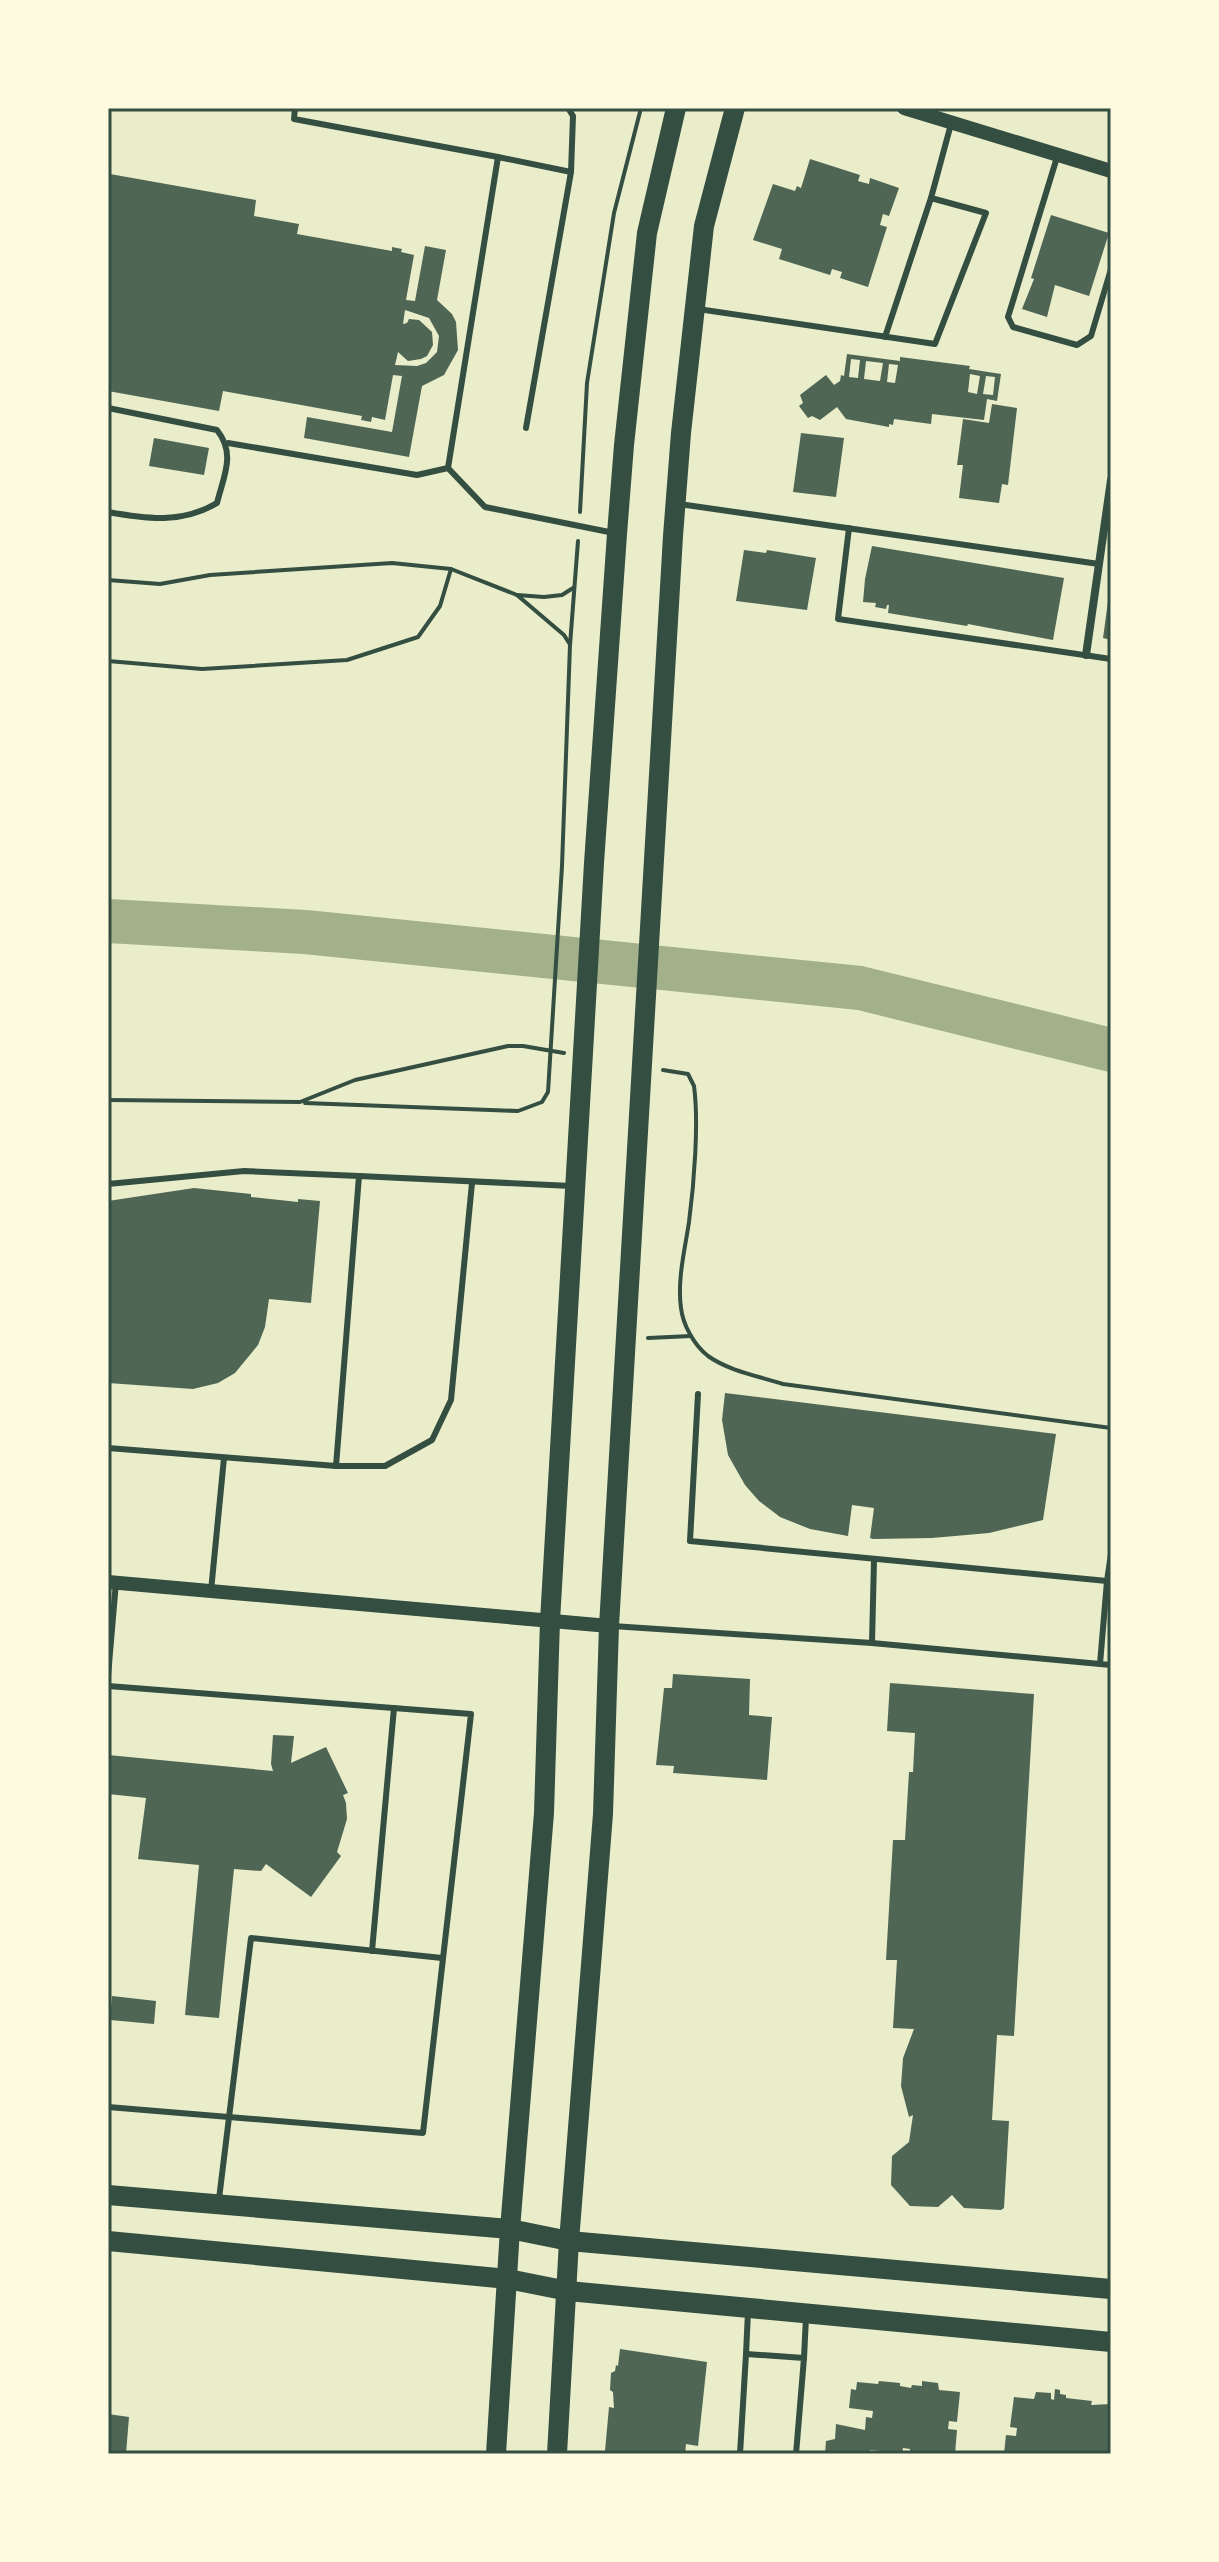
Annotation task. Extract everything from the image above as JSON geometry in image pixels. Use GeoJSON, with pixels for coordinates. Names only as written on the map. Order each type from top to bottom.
{"type":"FeatureCollection","features":[{"type":"Feature","properties":{"kind":"main road"},"geometry":{"type":"LineString","coordinates":[[496,2454],[510,2229],[544,1813],[550,1621],[594,863],[617,534],[647,233],[676,108]]}},
{"type":"Feature","properties":{"kind":"main road"},"geometry":{"type":"LineString","coordinates":[[557,2454],[569,2241],[603,1814],[609,1626],[675,504],[704,226],[735,108]]}},
{"type":"Feature","properties":{"kind":"main road"},"geometry":{"type":"LineString","coordinates":[[108,2195],[510,2229],[569,2241],[1111,2289]]}},
{"type":"Feature","properties":{"kind":"main road"},"geometry":{"type":"LineString","coordinates":[[108,2241],[508,2279],[568,2291],[1111,2342]]}},
{"type":"Feature","properties":{"kind":"street"},"geometry":{"type":"LineString","coordinates":[[904,108],[1111,171]]}},
{"type":"Feature","properties":{"kind":"street"},"geometry":{"type":"LineString","coordinates":[[1086,655],[1111,480]]}},
{"type":"Feature","properties":{"kind":"street"},"geometry":{"type":"LineString","coordinates":[[112,1582],[609,1626]]}},
{"type":"Feature","properties":{"kind":"lane"},"geometry":{"type":"LineString","coordinates":[[295,108],[294,119],[571,172]]}},
{"type":"Feature","properties":{"kind":"lane"},"geometry":{"type":"LineString","coordinates":[[526,428],[571,172],[573,116],[568,108]]}},
{"type":"Feature","properties":{"kind":"lane"},"geometry":{"type":"LineString","coordinates":[[885,337],[931,198],[951,124]]}},
{"type":"Feature","properties":{"kind":"lane"},"geometry":{"type":"LineString","coordinates":[[1058,154],[1008,317],[1013,327],[1077,345],[1091,336],[1111,269]]}},
{"type":"Feature","properties":{"kind":"lane"},"geometry":{"type":"LineString","coordinates":[[448,468],[498,157]]}},
{"type":"Feature","properties":{"kind":"lane"},"geometry":{"type":"LineString","coordinates":[[694,308],[935,344],[986,213],[931,198]]}},
{"type":"Feature","properties":{"kind":"lane"},"geometry":{"type":"LineString","coordinates":[[108,408],[217,430],[228,443],[229,455],[217,503],[201,513],[149,519],[108,512]]}},
{"type":"Feature","properties":{"kind":"lane"},"geometry":{"type":"LineString","coordinates":[[228,443],[417,475],[448,468]]}},
{"type":"Feature","properties":{"kind":"lane"},"geometry":{"type":"LineString","coordinates":[[448,468],[485,507],[617,534]]}},
{"type":"Feature","properties":{"kind":"lane"},"geometry":{"type":"LineString","coordinates":[[675,504],[1100,564]]}},
{"type":"Feature","properties":{"kind":"lane"},"geometry":{"type":"LineString","coordinates":[[849,528],[838,619],[1111,659]]}},
{"type":"Feature","properties":{"kind":"lane"},"geometry":{"type":"LineString","coordinates":[[108,1184],[244,1171],[576,1186]]}},
{"type":"Feature","properties":{"kind":"lane"},"geometry":{"type":"LineString","coordinates":[[336,1466],[359,1176]]}},
{"type":"Feature","properties":{"kind":"lane"},"geometry":{"type":"LineString","coordinates":[[108,1448],[336,1466],[385,1466],[432,1440],[451,1400],[472,1183]]}},
{"type":"Feature","properties":{"kind":"lane"},"geometry":{"type":"LineString","coordinates":[[698,1394],[690,1541],[1107,1581]]}},
{"type":"Feature","properties":{"kind":"lane"},"geometry":{"type":"LineString","coordinates":[[211,1591],[224,1458]]}},
{"type":"Feature","properties":{"kind":"lane"},"geometry":{"type":"LineString","coordinates":[[1100,1664],[1111,1554]]}},
{"type":"Feature","properties":{"kind":"lane"},"geometry":{"type":"LineString","coordinates":[[872,1643],[874,1560]]}},
{"type":"Feature","properties":{"kind":"lane"},"geometry":{"type":"LineString","coordinates":[[108,1676],[112,1582]]}},
{"type":"Feature","properties":{"kind":"lane"},"geometry":{"type":"LineString","coordinates":[[609,1626],[872,1643],[1111,1665]]}},
{"type":"Feature","properties":{"kind":"lane"},"geometry":{"type":"LineString","coordinates":[[108,1686],[471,1714],[423,2133],[108,2107]]}},
{"type":"Feature","properties":{"kind":"lane"},"geometry":{"type":"LineString","coordinates":[[372,1951],[394,1708]]}},
{"type":"Feature","properties":{"kind":"lane"},"geometry":{"type":"LineString","coordinates":[[218,2202],[251,1938],[442,1958]]}},
{"type":"Feature","properties":{"kind":"lane"},"geometry":{"type":"LineString","coordinates":[[740,2454],[748,2308]]}},
{"type":"Feature","properties":{"kind":"lane"},"geometry":{"type":"LineString","coordinates":[[796,2454],[807,2314]]}},
{"type":"Feature","properties":{"kind":"lane"},"geometry":{"type":"LineString","coordinates":[[746,2354],[804,2358]]}},
{"type":"Feature","properties":{"kind":"path"},"geometry":{"type":"LineString","coordinates":[[108,1100],[300,1102],[518,1111],[542,1102],[548,1092],[562,866],[570,645],[587,383],[614,213],[641,108]]}},
{"type":"Feature","properties":{"kind":"path"},"geometry":{"type":"LineString","coordinates":[[108,580],[160,584],[210,575],[392,563],[451,569],[517,595],[562,595],[574,587]]}},
{"type":"Feature","properties":{"kind":"path"},"geometry":{"type":"LineString","coordinates":[[108,661],[202,669],[347,660],[418,637],[440,606],[451,569]]}},
{"type":"Feature","properties":{"kind":"path"},"geometry":{"type":"LineString","coordinates":[[517,595],[564,635],[570,645]]}},
{"type":"Feature","properties":{"kind":"path"},"geometry":{"type":"LineString","coordinates":[[300,1102],[355,1080]]}},
{"type":"Feature","properties":{"kind":"path"},"geometry":{"type":"LineString","coordinates":[[693,1172],[680,1285],[681,1308],[691,1336],[707,1355],[732,1368],[783,1384],[1111,1428]]}},
{"type":"Feature","properties":{"kind":"path"},"geometry":{"type":"LineString","coordinates":[[648,1338],[691,1336]]}},
{"type":"Feature","properties":{"kind":"building"},"geometry":{"type":"Polygon","coordinates":[[[810,159],[860,175],[858,181],[869,184],[870,178],[899,188],[889,216],[883,214],[880,225],[887,227],[868,287],[840,278],[842,272],[832,269],[830,275],[779,259],[782,249],[753,240],[773,184],[795,191],[797,186],[801,188],[810,159]]]}},
{"type":"Feature","properties":{"kind":"building"},"geometry":{"type":"Polygon","coordinates":[[[110,174],[256,200],[254,216],[299,224],[297,234],[392,251],[392,247],[402,249],[401,252],[414,255],[406,300],[415,301],[425,246],[446,250],[437,300],[456,322],[458,350],[444,375],[422,386],[409,457],[304,438],[307,417],[392,432],[402,376],[393,375],[385,420],[372,417],[371,422],[361,420],[362,416],[223,391],[219,411],[108,391],[110,174]],[[405,310],[403,324],[409,319],[419,320],[432,332],[433,345],[427,356],[421,359],[408,361],[398,352],[395,365],[417,366],[426,363],[437,352],[439,336],[429,318],[405,310]]]}},
{"type":"Feature","properties":{"kind":"building"},"geometry":{"type":"Polygon","coordinates":[[[1051,215],[1109,233],[1089,296],[1055,285],[1047,317],[1022,309],[1034,279],[1031,278],[1051,215]]]}},
{"type":"Feature","properties":{"kind":"building"},"geometry":{"type":"Polygon","coordinates":[[[847,354],[970,366],[969,369],[1001,374],[997,401],[987,399],[984,420],[932,414],[931,424],[894,419],[889,427],[846,419],[837,407],[820,420],[812,416],[808,418],[799,406],[803,403],[800,395],[826,375],[834,385],[840,381],[841,375],[844,376],[847,354]],[[851,359],[849,377],[858,378],[860,360],[851,359]],[[866,361],[864,379],[880,381],[883,363],[866,361]],[[889,364],[887,382],[895,383],[898,365],[889,364]],[[970,374],[968,392],[977,394],[980,376],[970,374]],[[986,376],[983,394],[993,395],[995,377],[986,376]]]}},
{"type":"Feature","properties":{"kind":"building"},"geometry":{"type":"Polygon","coordinates":[[[992,404],[1017,408],[1008,485],[1002,484],[999,503],[959,498],[963,465],[957,465],[963,419],[989,423],[992,404]]]}},
{"type":"Feature","properties":{"kind":"building"},"geometry":{"type":"Polygon","coordinates":[[[801,433],[844,438],[836,497],[793,492],[801,433]]]}},
{"type":"Feature","properties":{"kind":"building"},"geometry":{"type":"Polygon","coordinates":[[[154,438],[209,448],[204,475],[149,466],[154,438]]]}},
{"type":"Feature","properties":{"kind":"building"},"geometry":{"type":"Polygon","coordinates":[[[872,546],[1064,578],[1053,640],[888,613],[889,605],[886,609],[875,607],[876,603],[863,602],[872,546]]]}},
{"type":"Feature","properties":{"kind":"building"},"geometry":{"type":"Polygon","coordinates":[[[744,550],[766,553],[767,550],[816,558],[807,610],[736,601],[744,550]]]}},
{"type":"Feature","properties":{"kind":"building"},"geometry":{"type":"Polygon","coordinates":[[[1111,595],[1111,640],[1103,638],[1111,595]]]}},
{"type":"Feature","properties":{"kind":"building"},"geometry":{"type":"Polygon","coordinates":[[[194,1188],[298,1202],[298,1199],[320,1201],[311,1303],[269,1299],[265,1327],[258,1345],[235,1373],[218,1383],[193,1389],[108,1383],[108,1201],[194,1188]]]}},
{"type":"Feature","properties":{"kind":"building"},"geometry":{"type":"Polygon","coordinates":[[[725,1393],[1056,1434],[1043,1520],[989,1533],[873,1539],[870,1538],[874,1508],[852,1505],[848,1536],[810,1529],[780,1517],[745,1485],[728,1455],[722,1420],[725,1393]]]}},
{"type":"Feature","properties":{"kind":"building"},"geometry":{"type":"Polygon","coordinates":[[[673,1674],[750,1679],[749,1715],[772,1717],[767,1780],[673,1773],[674,1766],[656,1765],[664,1688],[672,1688],[673,1674]]]}},
{"type":"Feature","properties":{"kind":"building"},"geometry":{"type":"Polygon","coordinates":[[[890,1683],[1034,1694],[1014,2036],[997,2035],[992,2120],[1009,2121],[1004,2208],[1001,2210],[964,2208],[952,2195],[938,2207],[910,2206],[891,2185],[892,2156],[909,2142],[913,2115],[909,2117],[901,2086],[903,2058],[914,2029],[893,2028],[897,1960],[886,1960],[893,1840],[905,1840],[915,1733],[887,1731],[890,1683]]]}},
{"type":"Feature","properties":{"kind":"building"},"geometry":{"type":"Polygon","coordinates":[[[273,1735],[294,1736],[291,1763],[326,1747],[348,1793],[343,1795],[347,1819],[337,1852],[341,1856],[311,1897],[266,1864],[261,1871],[234,1869],[219,2018],[185,2015],[199,1865],[138,1859],[146,1798],[108,1794],[108,1755],[273,1771],[273,1735]]]}},
{"type":"Feature","properties":{"kind":"building"},"geometry":{"type":"Polygon","coordinates":[[[112,1996],[156,2001],[154,2024],[110,2020],[112,1996]]]}},
{"type":"Feature","properties":{"kind":"building"},"geometry":{"type":"Polygon","coordinates":[[[620,2349],[707,2362],[698,2446],[686,2444],[685,2454],[620,2454],[605,2451],[609,2407],[614,2408],[613,2392],[610,2390],[611,2373],[618,2366],[620,2349]]]}},
{"type":"Feature","properties":{"kind":"building"},"geometry":{"type":"Polygon","coordinates":[[[879,2381],[900,2383],[900,2386],[911,2388],[912,2385],[922,2386],[922,2381],[938,2383],[939,2390],[960,2392],[957,2422],[949,2421],[948,2429],[957,2430],[955,2454],[910,2454],[910,2449],[903,2448],[902,2453],[870,2450],[870,2454],[825,2454],[826,2441],[835,2439],[836,2424],[865,2430],[866,2417],[872,2418],[873,2411],[849,2408],[851,2389],[856,2390],[857,2382],[878,2384],[879,2381]]]}},
{"type":"Feature","properties":{"kind":"building"},"geometry":{"type":"Polygon","coordinates":[[[1055,2389],[1066,2398],[1092,2401],[1091,2405],[1111,2404],[1111,2454],[1004,2454],[1006,2435],[1016,2436],[1017,2428],[1010,2427],[1014,2397],[1034,2399],[1036,2392],[1051,2393],[1054,2400],[1055,2389]]]}},
{"type":"Feature","properties":{"kind":"building"},"geometry":{"type":"Polygon","coordinates":[[[108,2414],[129,2417],[126,2454],[108,2454],[108,2414]]]}},
{"type":"Feature","properties":{"kind":"waterway"},"geometry":{"type":"LineString","coordinates":[[108,921],[305,932],[860,988],[1111,1050]]}}]}
